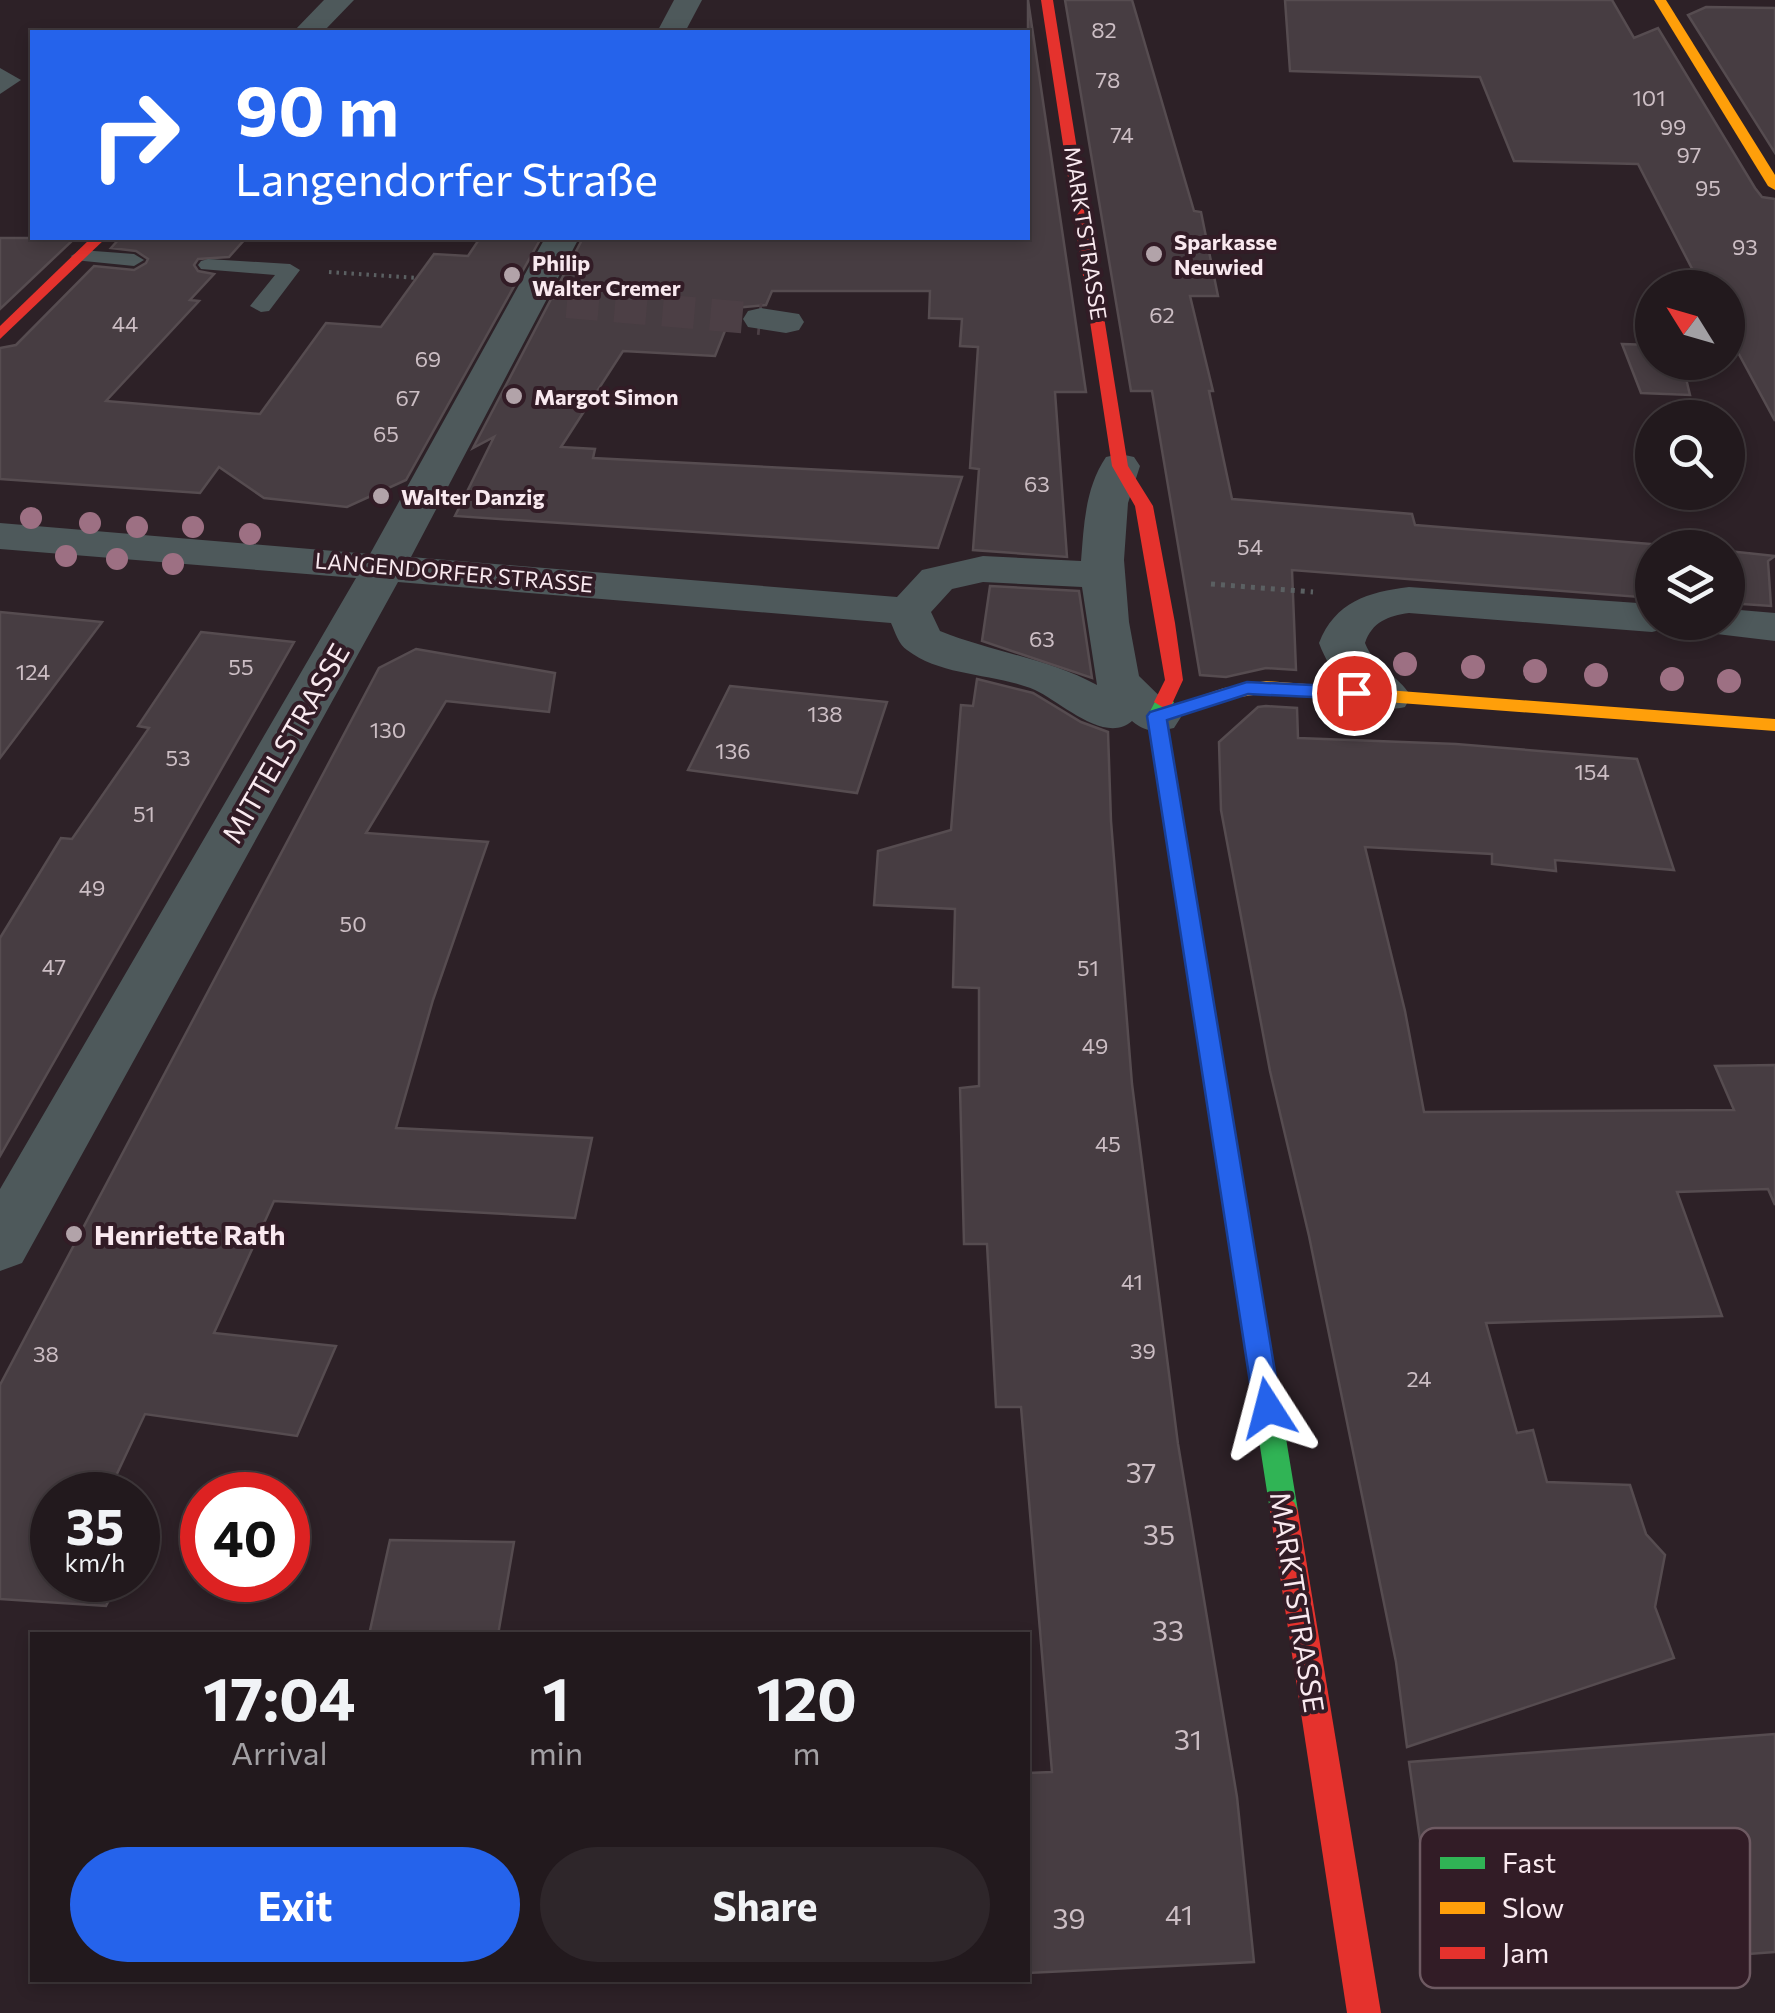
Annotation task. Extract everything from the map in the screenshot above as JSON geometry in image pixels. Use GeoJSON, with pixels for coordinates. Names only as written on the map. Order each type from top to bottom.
{"type":"FeatureCollection","features":[{"type":"Feature","properties":{"kind":"street"},"geometry":{"type":"LineString","coordinates":[[309,30],[340,0]]}},
{"type":"Feature","properties":{"kind":"street"},"geometry":{"type":"LineString","coordinates":[[672,30],[688,0]]}},
{"type":"Feature","properties":{"kind":"street","name":"MARKTSTRASSE"},"geometry":{"type":"LineString","coordinates":[[1047,0],[1080,189],[1120,466],[1144,506],[1174,680],[1135,715]]}},
{"type":"Feature","properties":{"kind":"street"},"geometry":{"type":"LineString","coordinates":[[1660,0],[1775,186]]}},
{"type":"Feature","properties":{"kind":"street"},"geometry":{"type":"LineString","coordinates":[[0,334],[97,240]]}},
{"type":"Feature","properties":{"kind":"street","name":"MITTELSTRASSE"},"geometry":{"type":"LineString","coordinates":[[0,1245],[385,566],[561,240]]}},
{"type":"Feature","properties":{"kind":"street","name":"MARKTSTRASSE"},"geometry":{"type":"LineString","coordinates":[[1120,466],[1107,503],[1107,622],[1117,681],[1135,715],[1364,2013]]}},
{"type":"Feature","properties":{"kind":"street","name":"LANGENDORFER STRASSE"},"geometry":{"type":"LineString","coordinates":[[0,536],[908,611]]}},
{"type":"Feature","properties":{"kind":"street"},"geometry":{"type":"LineString","coordinates":[[1088,574],[983,569],[937,579],[908,611],[922,640],[964,658],[1048,678],[1135,715],[1247,688],[1775,725]]}},
{"type":"Feature","properties":{"kind":"street"},"geometry":{"type":"LineString","coordinates":[[1388,696],[1350,666],[1342,643],[1351,622],[1361,613],[1384,604],[1409,600],[1635,617]]}},
{"type":"Feature","properties":{"kind":"street"},"geometry":{"type":"LineString","coordinates":[[1745,624],[1775,627]]}},
{"type":"Feature","properties":{"kind":"lane"},"geometry":{"type":"LineString","coordinates":[[0,73],[12,80],[0,89]]}},
{"type":"Feature","properties":{"kind":"lane"},"geometry":{"type":"LineString","coordinates":[[80,256],[134,260]]}},
{"type":"Feature","properties":{"kind":"lane"},"geometry":{"type":"LineString","coordinates":[[208,265],[290,270]]}},
{"type":"Feature","properties":{"kind":"lane"},"geometry":{"type":"LineString","coordinates":[[261,306],[290,270]]}},
{"type":"Feature","properties":{"kind":"path"},"geometry":{"type":"LineString","coordinates":[[290,270],[418,278]]}},
{"type":"Feature","properties":{"kind":"path"},"geometry":{"type":"LineString","coordinates":[[1196,583],[1409,600]]}},
{"type":"Feature","properties":{"kind":"building"},"geometry":{"type":"Polygon","coordinates":[[[1028,0],[1086,392],[1055,392],[1067,557],[973,550],[979,469],[970,468],[978,347],[960,346],[962,319],[929,318],[930,291],[772,291],[766,305],[734,308],[715,356],[623,351],[561,447],[595,449],[593,458],[962,477],[938,548],[455,516],[494,437],[473,448],[582,240],[1030,240],[1028,0]]]}},
{"type":"Feature","properties":{"kind":"building"},"geometry":{"type":"Polygon","coordinates":[[[1065,0],[1132,0],[1194,211],[1201,212],[1218,296],[1190,296],[1213,391],[1209,391],[1232,499],[1412,514],[1415,525],[1635,543],[1635,597],[1292,570],[1296,670],[1266,668],[1226,677],[1200,675],[1152,391],[1131,391],[1065,0]]]}},
{"type":"Feature","properties":{"kind":"building"},"geometry":{"type":"Polygon","coordinates":[[[1285,0],[1612,0],[1634,38],[1658,28],[1755,188],[1762,197],[1775,199],[1775,421],[1745,365],[1745,270],[1693,270],[1638,164],[1514,161],[1480,77],[1290,71],[1285,0]]]}},
{"type":"Feature","properties":{"kind":"building"},"geometry":{"type":"Polygon","coordinates":[[[1706,7],[1775,8],[1775,153],[1688,15],[1706,7]]]}},
{"type":"Feature","properties":{"kind":"building"},"geometry":{"type":"Polygon","coordinates":[[[0,238],[73,240],[0,309],[0,238]]]}},
{"type":"Feature","properties":{"kind":"building"},"geometry":{"type":"Polygon","coordinates":[[[118,240],[244,240],[229,257],[198,259],[194,265],[198,271],[214,274],[190,300],[199,301],[106,401],[260,414],[326,323],[381,327],[434,254],[468,256],[479,240],[540,240],[406,480],[347,507],[264,498],[219,467],[200,493],[0,479],[0,348],[16,345],[94,266],[134,270],[148,259],[136,251],[111,248],[118,240]]]}},
{"type":"Feature","properties":{"kind":"building"},"geometry":{"type":"Polygon","coordinates":[[[1622,344],[1635,344],[1635,378],[1622,344]]]}},
{"type":"Feature","properties":{"kind":"building"},"geometry":{"type":"Polygon","coordinates":[[[1636,380],[1686,380],[1690,395],[1641,393],[1636,380]]]}},
{"type":"Feature","properties":{"kind":"building"},"geometry":{"type":"Polygon","coordinates":[[[1745,553],[1775,556],[1768,561],[1771,606],[1745,604],[1745,553]]]}},
{"type":"Feature","properties":{"kind":"building"},"geometry":{"type":"Polygon","coordinates":[[[990,586],[1079,591],[1092,678],[982,641],[990,586]]]}},
{"type":"Feature","properties":{"kind":"building"},"geometry":{"type":"Polygon","coordinates":[[[0,612],[102,622],[0,758],[0,612]]]}},
{"type":"Feature","properties":{"kind":"building"},"geometry":{"type":"Polygon","coordinates":[[[201,632],[294,642],[0,1156],[0,938],[61,838],[72,839],[149,728],[138,726],[201,632]]]}},
{"type":"Feature","properties":{"kind":"building"},"geometry":{"type":"Polygon","coordinates":[[[416,649],[555,673],[549,712],[446,701],[366,833],[488,842],[433,1000],[396,1128],[592,1138],[575,1218],[274,1201],[214,1333],[336,1346],[297,1436],[145,1414],[118,1472],[30,1472],[30,1601],[0,1599],[0,1385],[379,668],[416,649]]]}},
{"type":"Feature","properties":{"kind":"building"},"geometry":{"type":"Polygon","coordinates":[[[977,679],[1033,693],[1081,722],[1108,732],[1111,821],[1132,1084],[1178,1444],[1237,1797],[1254,1962],[1030,1973],[1030,1773],[1052,1772],[1021,1407],[996,1407],[987,1244],[964,1244],[960,1088],[979,1086],[979,988],[953,987],[955,909],[874,905],[878,851],[951,830],[961,705],[973,706],[977,679]]]}},
{"type":"Feature","properties":{"kind":"building"},"geometry":{"type":"Polygon","coordinates":[[[730,686],[887,702],[857,793],[688,770],[730,686]]]}},
{"type":"Feature","properties":{"kind":"building"},"geometry":{"type":"Polygon","coordinates":[[[1258,707],[1297,708],[1298,738],[1456,744],[1637,759],[1674,870],[1555,860],[1556,871],[1492,864],[1492,854],[1365,847],[1405,1011],[1424,1112],[1734,1110],[1715,1066],[1775,1065],[1775,1205],[1768,1189],[1677,1192],[1722,1316],[1486,1323],[1517,1433],[1533,1430],[1547,1482],[1630,1485],[1646,1534],[1665,1555],[1655,1607],[1674,1658],[1407,1747],[1396,1662],[1309,1236],[1270,1071],[1221,810],[1219,742],[1258,707]]]}},
{"type":"Feature","properties":{"kind":"building"},"geometry":{"type":"Polygon","coordinates":[[[390,1540],[514,1542],[499,1632],[370,1632],[390,1540]]]}},
{"type":"Feature","properties":{"kind":"building"},"geometry":{"type":"Polygon","coordinates":[[[45,1602],[108,1602],[106,1606],[45,1602]]]}},
{"type":"Feature","properties":{"kind":"building"},"geometry":{"type":"Polygon","coordinates":[[[1775,1734],[1775,1952],[1750,1954],[1750,1828],[1420,1828],[1420,1840],[1409,1762],[1775,1734]]]}},
{"type":"Feature","properties":{"kind":"tunnel"},"geometry":{"type":"LineString","coordinates":[[567,302],[761,319]]}},
{"type":"Feature","properties":{"kind":"traffic: fast"},"geometry":{"type":"LineString","coordinates":[[1164,702],[1157,717],[1284,1511]]}},
{"type":"Feature","properties":{"kind":"traffic: slow"},"geometry":{"type":"LineString","coordinates":[[1660,0],[1775,186]]}},
{"type":"Feature","properties":{"kind":"traffic: slow"},"geometry":{"type":"LineString","coordinates":[[1157,717],[1231,692],[1266,687],[1775,725]]}},
{"type":"Feature","properties":{"kind":"traffic: jam"},"geometry":{"type":"LineString","coordinates":[[1047,0],[1120,466],[1144,506],[1166,623],[1174,680],[1164,702]]}},
{"type":"Feature","properties":{"kind":"traffic: jam"},"geometry":{"type":"LineString","coordinates":[[0,334],[97,240]]}},
{"type":"Feature","properties":{"kind":"traffic: jam"},"geometry":{"type":"LineString","coordinates":[[1284,1511],[1364,2013]]}},
{"type":"Feature","properties":{"kind":"place","name":"Sparkasse Neuwied"},"geometry":{"type":"Point","coordinates":[1154,254]}},
{"type":"Feature","properties":{"kind":"place","name":"Philip Walter Cremer"},"geometry":{"type":"Point","coordinates":[512,275]}},
{"type":"Feature","properties":{"kind":"place","name":"Margot Simon"},"geometry":{"type":"Point","coordinates":[514,396]}},
{"type":"Feature","properties":{"kind":"place","name":"Walter Danzig"},"geometry":{"type":"Point","coordinates":[381,496]}},
{"type":"Feature","properties":{"kind":"place","name":"Henriette Rath"},"geometry":{"type":"Point","coordinates":[74,1234]}},
{"type":"Feature","properties":{"kind":"route"},"geometry":{"type":"LineString","coordinates":[[1268,1408],[1157,716],[1247,688],[1354,693]]}}]}
